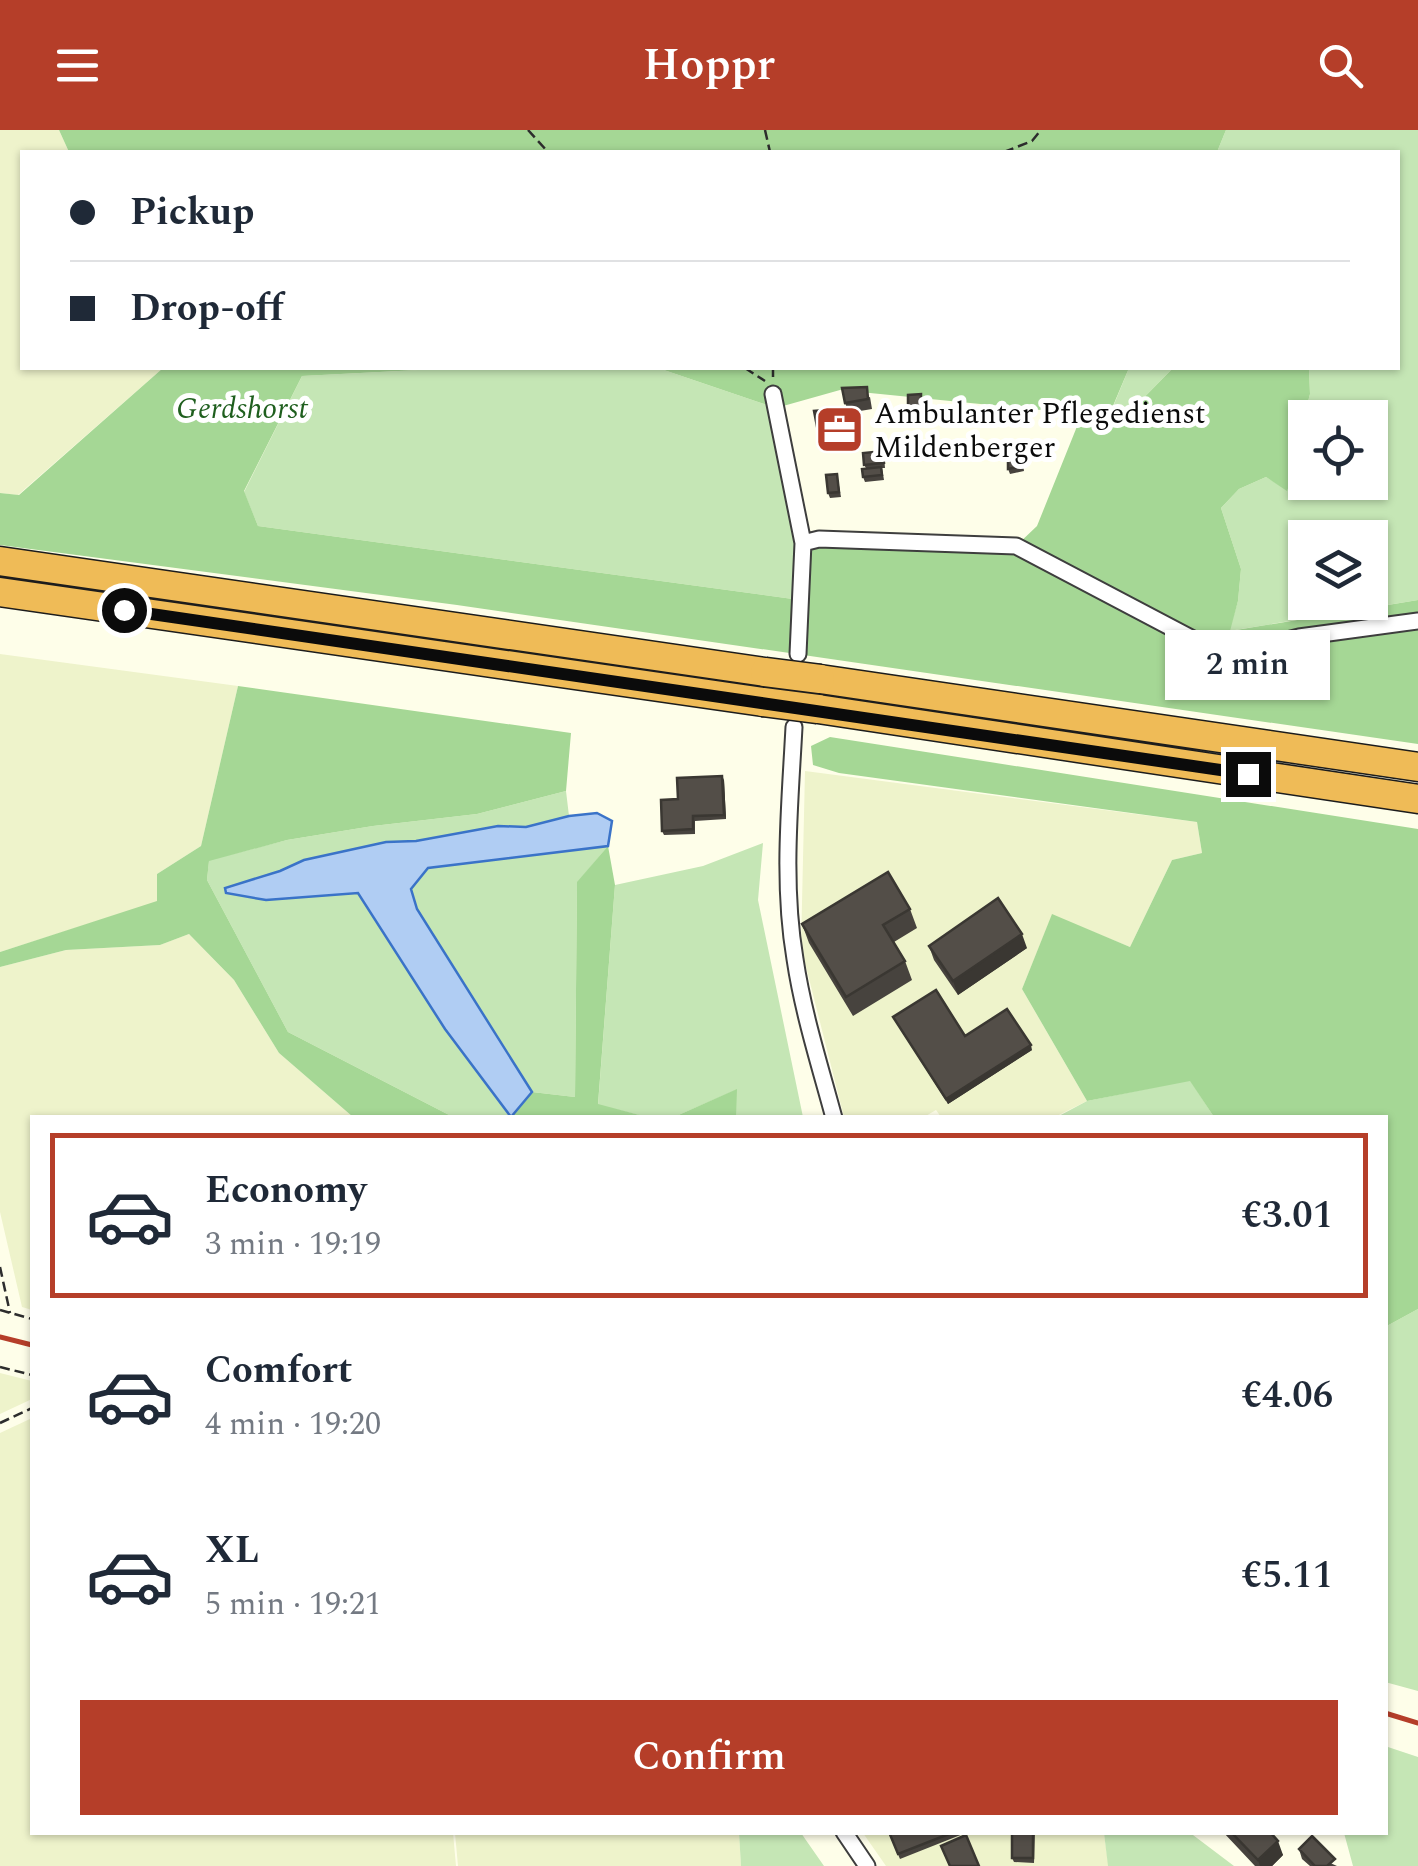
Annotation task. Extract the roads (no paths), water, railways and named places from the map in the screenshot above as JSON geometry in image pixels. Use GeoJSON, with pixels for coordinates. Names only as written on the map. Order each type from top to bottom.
{"type":"FeatureCollection","features":[{"type":"Feature","properties":{"kind":"highway"},"geometry":{"type":"LineString","coordinates":[[0,561],[1418,767]]}},
{"type":"Feature","properties":{"kind":"highway"},"geometry":{"type":"LineString","coordinates":[[0,592],[1418,799]]}},
{"type":"Feature","properties":{"kind":"street"},"geometry":{"type":"LineString","coordinates":[[773,390],[804,544],[798,654]]}},
{"type":"Feature","properties":{"kind":"street"},"geometry":{"type":"LineString","coordinates":[[804,544],[819,539],[1016,546],[1208,648],[1248,650],[1299,637],[1418,621]]}},
{"type":"Feature","properties":{"kind":"street"},"geometry":{"type":"LineString","coordinates":[[794,727],[787,859],[794,958],[833,1115]]}},
{"type":"Feature","properties":{"kind":"street"},"geometry":{"type":"LineString","coordinates":[[846,1835],[867,1866]]}},
{"type":"Feature","properties":{"kind":"water"},"geometry":{"type":"Polygon","coordinates":[[[597,813],[612,821],[608,846],[428,868],[411,889],[417,909],[532,1092],[513,1115],[445,1029],[358,893],[266,900],[226,893],[225,888],[304,860],[386,842],[416,841],[498,826],[526,827],[597,813]]]}},
{"type":"Feature","properties":{"kind":"railway"},"geometry":{"type":"LineString","coordinates":[[0,1337],[30,1344]]}},
{"type":"Feature","properties":{"kind":"railway"},"geometry":{"type":"LineString","coordinates":[[1388,1714],[1418,1723]]}},
{"type":"Feature","properties":{"kind":"place","name":"Ambulanter Pflegedienst Mildenberger"},"geometry":{"type":"Point","coordinates":[839,430]}},
{"type":"Feature","properties":{"kind":"park label","name":"Gerdshorst"},"geometry":{"type":"Point","coordinates":[242,408]}}]}
